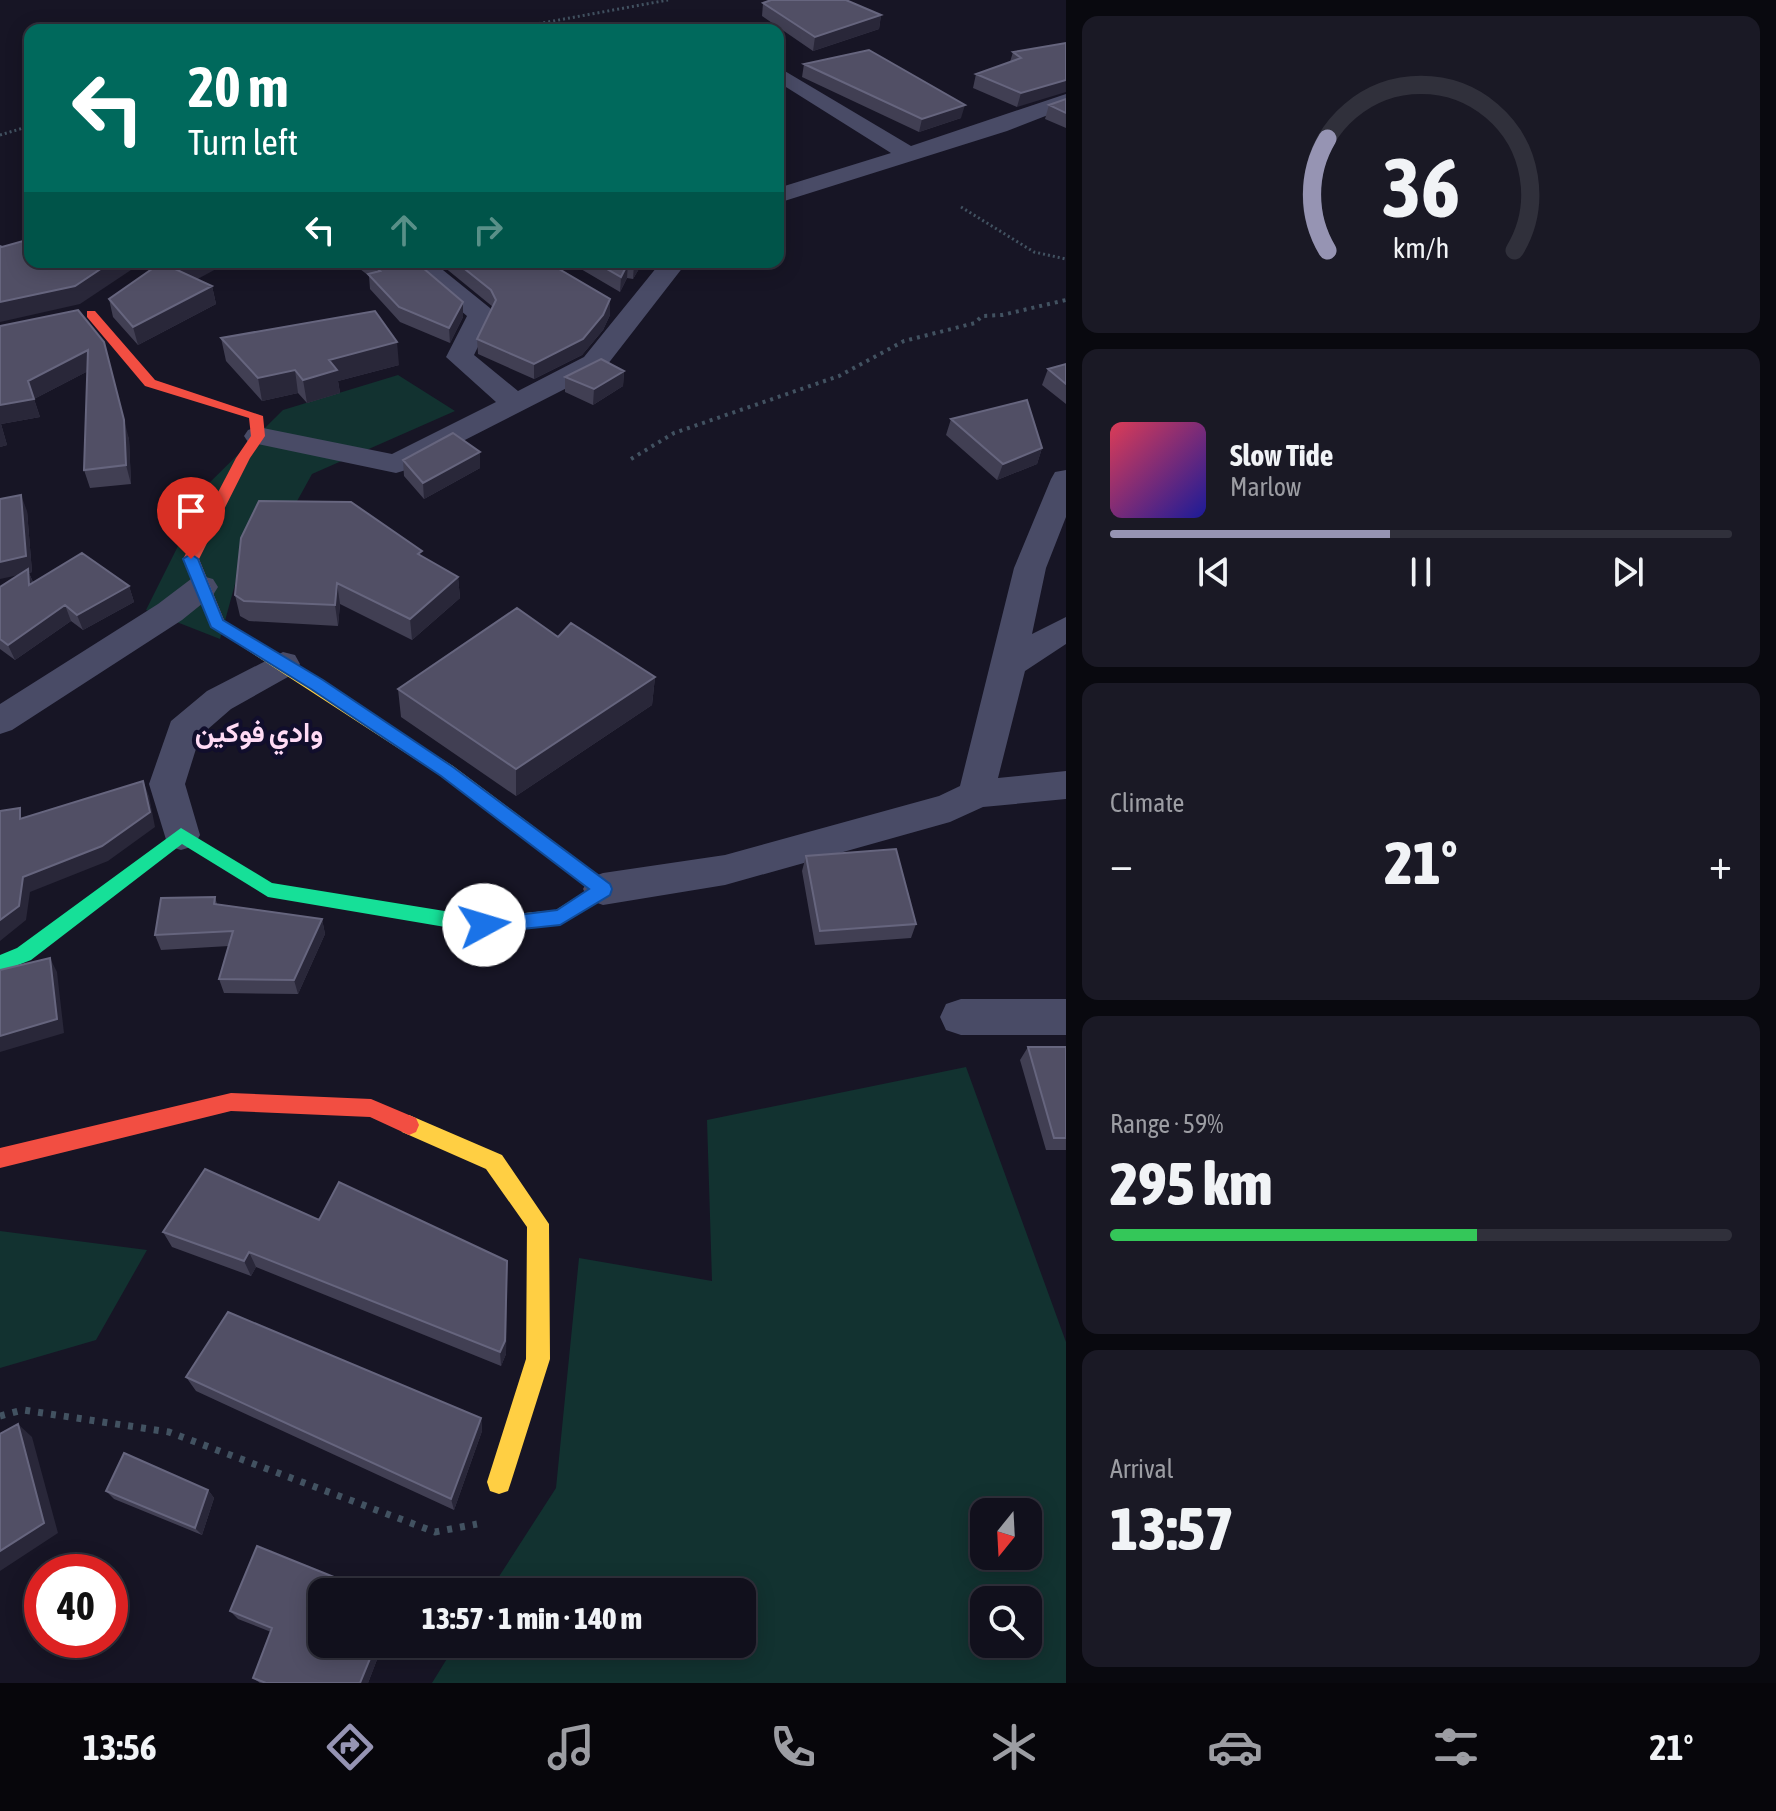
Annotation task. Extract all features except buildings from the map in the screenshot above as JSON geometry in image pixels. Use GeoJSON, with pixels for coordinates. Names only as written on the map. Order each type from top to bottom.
{"type":"FeatureCollection","features":[{"type":"Feature","properties":{"kind":"street"},"geometry":{"type":"LineString","coordinates":[[784,77],[908,154]]}},
{"type":"Feature","properties":{"kind":"street"},"geometry":{"type":"LineString","coordinates":[[784,194],[1066,100]]}},
{"type":"Feature","properties":{"kind":"street"},"geometry":{"type":"LineString","coordinates":[[424,268],[481,314],[460,357],[515,403]]}},
{"type":"Feature","properties":{"kind":"street"},"geometry":{"type":"LineString","coordinates":[[258,436],[396,464],[594,363],[669,268]]}},
{"type":"Feature","properties":{"kind":"street"},"geometry":{"type":"LineString","coordinates":[[608,299],[633,314]]}},
{"type":"Feature","properties":{"kind":"street"},"geometry":{"type":"LineString","coordinates":[[91,312],[150,383],[256,416],[258,436],[243,458],[191,559],[217,623],[447,771],[603,889]]}},
{"type":"Feature","properties":{"kind":"street"},"geometry":{"type":"LineString","coordinates":[[976,794],[1030,568],[1066,479]]}},
{"type":"Feature","properties":{"kind":"street"},"geometry":{"type":"LineString","coordinates":[[0,721],[170,612],[202,587]]}},
{"type":"Feature","properties":{"kind":"street"},"geometry":{"type":"LineString","coordinates":[[1009,665],[1066,628]]}},
{"type":"Feature","properties":{"kind":"street"},"geometry":{"type":"LineString","coordinates":[[283,664],[219,700],[184,730],[167,784],[181,835],[268,890],[484,925],[560,917],[603,889],[725,870],[950,808],[976,794],[1066,785]]}},
{"type":"Feature","properties":{"kind":"street"},"geometry":{"type":"LineString","coordinates":[[0,964],[24,954],[181,835]]}},
{"type":"Feature","properties":{"kind":"street"},"geometry":{"type":"LineString","coordinates":[[961,1017],[1066,1017]]}},
{"type":"Feature","properties":{"kind":"street"},"geometry":{"type":"LineString","coordinates":[[0,1158],[231,1102],[371,1108],[494,1162],[538,1224],[538,1359],[499,1482]]}},
{"type":"Feature","properties":{"kind":"path"},"geometry":{"type":"LineString","coordinates":[[537,24],[668,0]]}},
{"type":"Feature","properties":{"kind":"path"},"geometry":{"type":"LineString","coordinates":[[0,135],[24,128]]}},
{"type":"Feature","properties":{"kind":"path"},"geometry":{"type":"LineString","coordinates":[[961,207],[1034,252],[1066,259]]}},
{"type":"Feature","properties":{"kind":"path"},"geometry":{"type":"LineString","coordinates":[[631,459],[674,433],[839,376],[904,341],[975,323],[982,316],[1002,315],[1066,300]]}},
{"type":"Feature","properties":{"kind":"path"},"geometry":{"type":"LineString","coordinates":[[0,1416],[23,1410],[169,1432],[435,1532],[486,1522],[499,1482]]}},
{"type":"Feature","properties":{"kind":"green space"},"geometry":{"type":"Polygon","coordinates":[[[398,375],[455,411],[312,474],[285,523],[252,522],[220,639],[146,610],[187,528],[199,493],[283,410],[398,375]]]}},
{"type":"Feature","properties":{"kind":"green space"},"geometry":{"type":"Polygon","coordinates":[[[966,1067],[1066,1342],[1066,1683],[432,1683],[447,1658],[756,1658],[756,1578],[498,1578],[556,1488],[579,1258],[712,1281],[707,1120],[966,1067]]]}},
{"type":"Feature","properties":{"kind":"green space"},"geometry":{"type":"Polygon","coordinates":[[[0,1231],[147,1250],[96,1340],[0,1368],[0,1231]]]}},
{"type":"Feature","properties":{"kind":"traffic: fast"},"geometry":{"type":"LineString","coordinates":[[0,964],[24,954],[181,835],[268,890],[463,922]]}},
{"type":"Feature","properties":{"kind":"traffic: slow"},"geometry":{"type":"LineString","coordinates":[[227,629],[447,771],[603,889],[560,917],[484,925],[463,922]]}},
{"type":"Feature","properties":{"kind":"traffic: slow"},"geometry":{"type":"LineString","coordinates":[[409,1125],[494,1162],[538,1224],[538,1359],[499,1482]]}},
{"type":"Feature","properties":{"kind":"traffic: jam"},"geometry":{"type":"LineString","coordinates":[[91,314],[150,383],[256,416],[258,436],[243,458],[191,559],[217,623],[227,629]]}},
{"type":"Feature","properties":{"kind":"traffic: jam"},"geometry":{"type":"LineString","coordinates":[[0,1158],[231,1102],[371,1108],[409,1125]]}},
{"type":"Feature","properties":{"kind":"district","name":"وادي فوكين"},"geometry":{"type":"Point","coordinates":[259,732]}},
{"type":"Feature","properties":{"kind":"route"},"geometry":{"type":"LineString","coordinates":[[191,559],[217,623],[447,771],[603,889],[560,917],[484,925]]}}]}
